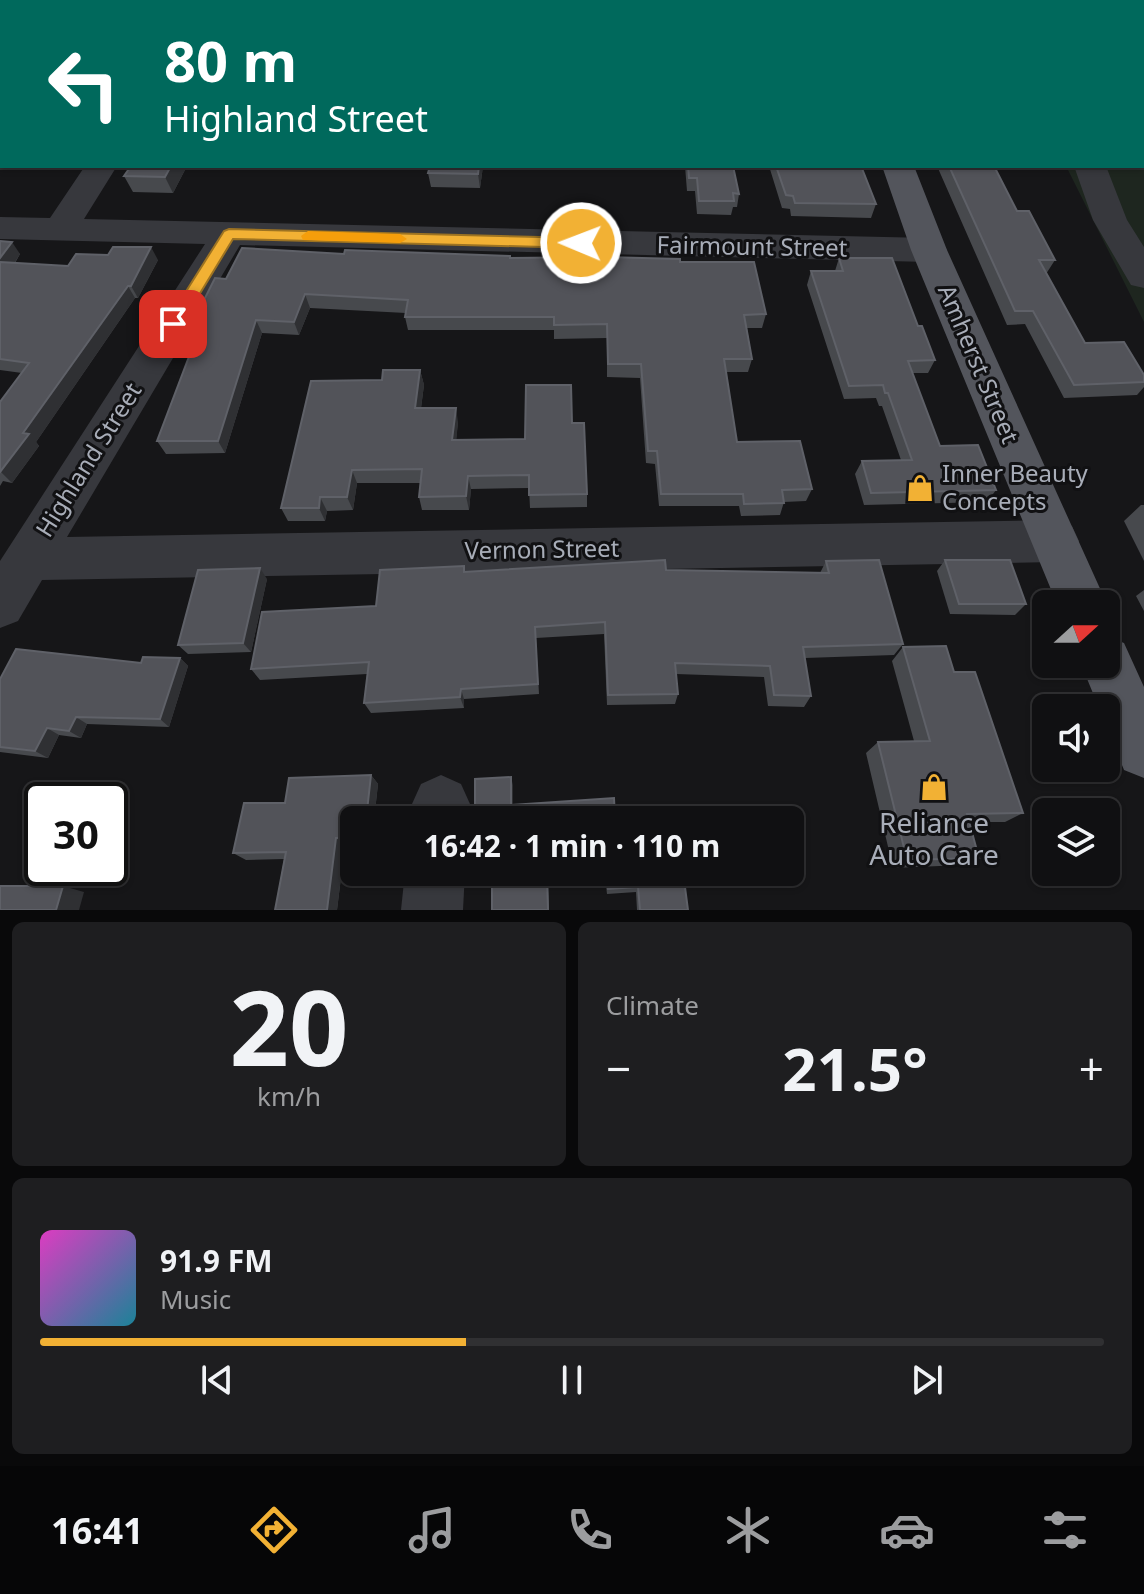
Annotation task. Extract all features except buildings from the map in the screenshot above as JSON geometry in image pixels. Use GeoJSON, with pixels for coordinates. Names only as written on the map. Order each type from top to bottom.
{"type":"FeatureCollection","features":[{"type":"Feature","properties":{"kind":"main road","name":"Amherst Street"},"geometry":{"type":"LineString","coordinates":[[899,168],[929,250],[1076,590]]}},
{"type":"Feature","properties":{"kind":"main road"},"geometry":{"type":"LineString","coordinates":[[1113,678],[1144,750]]}},
{"type":"Feature","properties":{"kind":"street"},"geometry":{"type":"LineString","coordinates":[[61,228],[100,168]]}},
{"type":"Feature","properties":{"kind":"street"},"geometry":{"type":"LineString","coordinates":[[1091,168],[1110,220],[1144,276]]}},
{"type":"Feature","properties":{"kind":"street","name":"Fairmount Street"},"geometry":{"type":"LineString","coordinates":[[0,228],[929,250]]}},
{"type":"Feature","properties":{"kind":"street","name":"Highland Street"},"geometry":{"type":"LineString","coordinates":[[0,605],[229,234]]}},
{"type":"Feature","properties":{"kind":"street","name":"Vernon Street"},"geometry":{"type":"LineString","coordinates":[[29,559],[1055,541]]}},
{"type":"Feature","properties":{"kind":"street"},"geometry":{"type":"LineString","coordinates":[[432,910],[434,886]]}},
{"type":"Feature","properties":{"kind":"shaded area"},"geometry":{"type":"Polygon","coordinates":[[[1067,168],[1144,168],[1144,322],[1067,168]]]}},
{"type":"Feature","properties":{"kind":"slow traffic"},"geometry":{"type":"LineString","coordinates":[[308,236],[400,239]]}},
{"type":"Feature","properties":{"kind":"place","name":"Inner Beauty Concepts"},"geometry":{"type":"Point","coordinates":[920,488]}},
{"type":"Feature","properties":{"kind":"place","name":"Reliance Auto Care"},"geometry":{"type":"Point","coordinates":[934,787]}},
{"type":"Feature","properties":{"kind":"route"},"geometry":{"type":"LineString","coordinates":[[173,324],[229,234],[581,243]]}}]}
